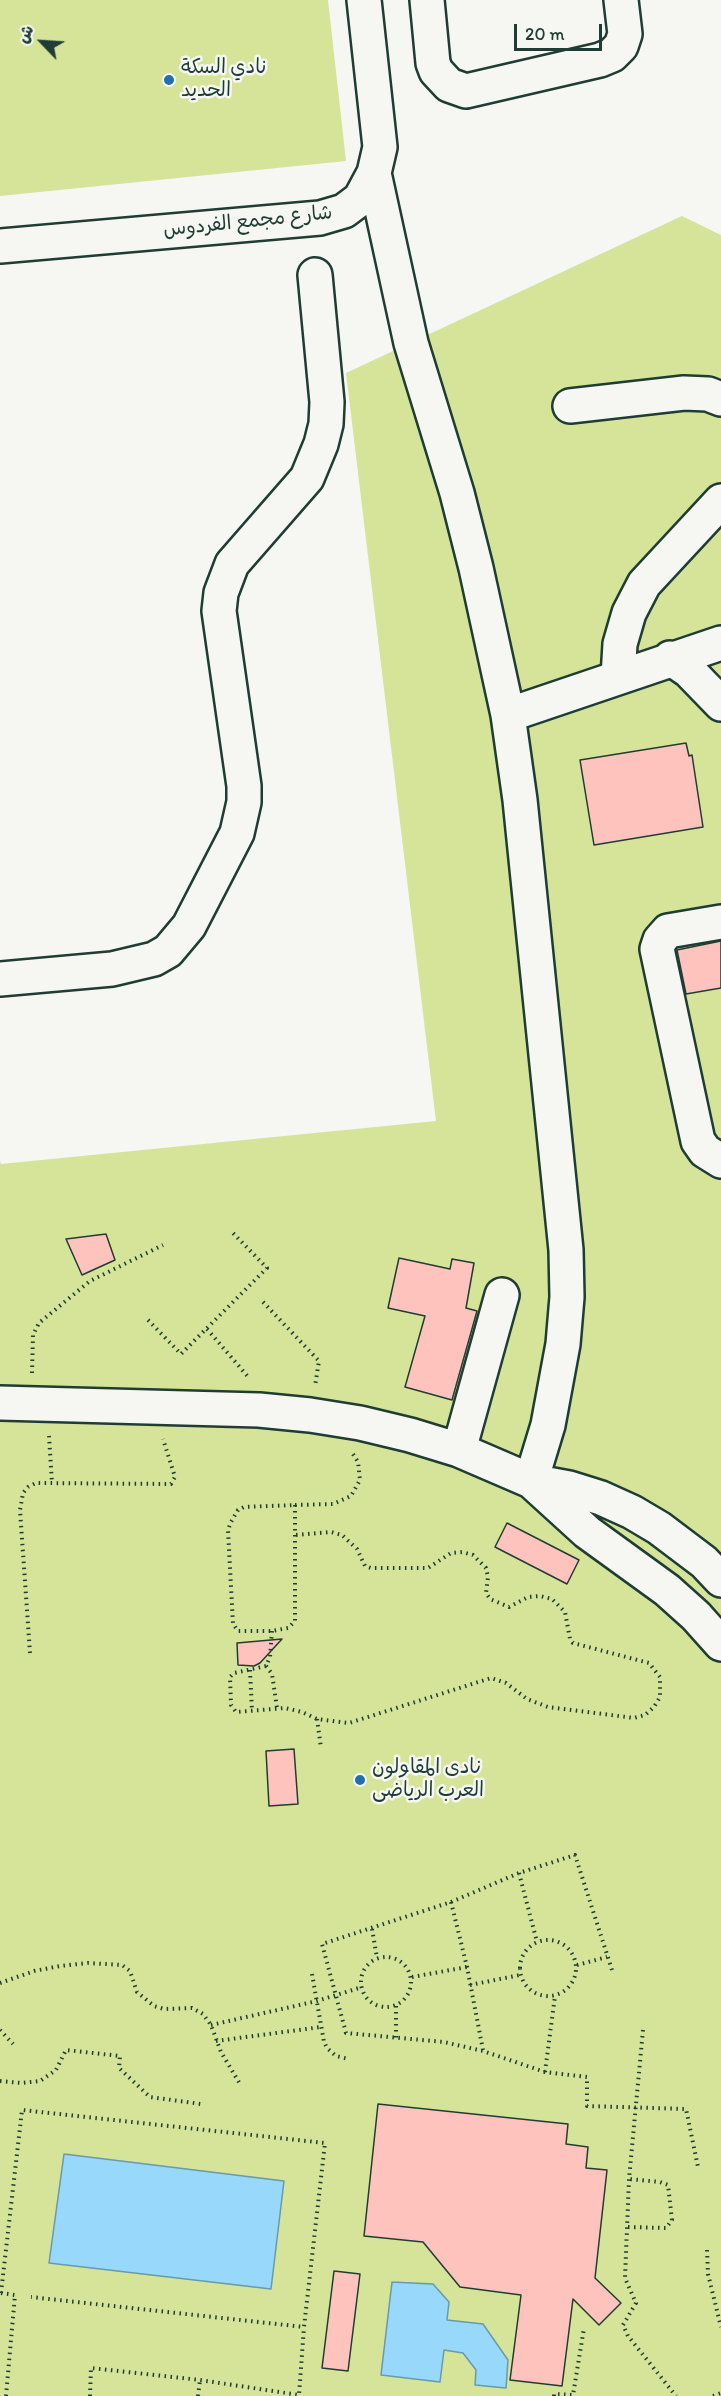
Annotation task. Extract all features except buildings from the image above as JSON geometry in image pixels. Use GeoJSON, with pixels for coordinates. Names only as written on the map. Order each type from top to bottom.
{"type":"FeatureCollection","features":[{"type":"Feature","properties":{"kind":"street","name":"شارع مجمع الفردوس"},"geometry":{"type":"LineString","coordinates":[[0,246],[320,218],[344,211],[360,199],[374,174],[380,147],[364,0]]}},
{"type":"Feature","properties":{"kind":"street"},"geometry":{"type":"LineString","coordinates":[[427,0],[433,63],[436,71],[449,85],[466,91],[600,60],[612,55],[621,46],[626,33],[621,0]]}},
{"type":"Feature","properties":{"kind":"street"},"geometry":{"type":"LineString","coordinates":[[374,174],[411,343],[460,504],[508,715],[520,800],[566,1250],[567,1297],[563,1344],[548,1425],[531,1481]]}},
{"type":"Feature","properties":{"kind":"street"},"geometry":{"type":"LineString","coordinates":[[0,979],[112,969],[154,959],[168,951],[189,926],[237,833],[244,802],[244,786],[219,611],[221,593],[232,564],[307,478],[321,444],[326,424],[327,402],[315,275]]}},
{"type":"Feature","properties":{"kind":"street"},"geometry":{"type":"LineString","coordinates":[[570,406],[684,393],[708,394],[721,399]]}},
{"type":"Feature","properties":{"kind":"street"},"geometry":{"type":"LineString","coordinates":[[618,676],[620,644],[629,613],[644,584],[721,501]]}},
{"type":"Feature","properties":{"kind":"street"},"geometry":{"type":"LineString","coordinates":[[508,715],[670,658],[721,643]]}},
{"type":"Feature","properties":{"kind":"street"},"geometry":{"type":"LineString","coordinates":[[670,658],[689,671],[721,704]]}},
{"type":"Feature","properties":{"kind":"street"},"geometry":{"type":"LineString","coordinates":[[721,922],[668,931],[660,940],[657,949],[699,1141],[705,1151],[721,1161]]}},
{"type":"Feature","properties":{"kind":"street"},"geometry":{"type":"LineString","coordinates":[[459,1450],[502,1295]]}},
{"type":"Feature","properties":{"kind":"street"},"geometry":{"type":"LineString","coordinates":[[26,1404],[259,1410],[322,1417],[410,1435],[459,1450],[531,1481],[580,1491],[632,1512],[659,1528],[704,1562],[721,1580]]}},
{"type":"Feature","properties":{"kind":"street"},"geometry":{"type":"LineString","coordinates":[[531,1481],[587,1532],[667,1590],[696,1616],[721,1644]]}},
{"type":"Feature","properties":{"kind":"path"},"geometry":{"type":"LineString","coordinates":[[148,1320],[181,1354],[267,1268],[231,1232]]}},
{"type":"Feature","properties":{"kind":"path"},"geometry":{"type":"LineString","coordinates":[[52,1483],[26,1404],[33,1335],[39,1323],[90,1281],[163,1245]]}},
{"type":"Feature","properties":{"kind":"path"},"geometry":{"type":"LineString","coordinates":[[263,1302],[319,1361],[322,1417],[358,1462],[360,1480],[351,1496],[333,1504],[244,1506],[234,1515],[228,1530],[233,1624],[238,1631],[243,1633],[288,1628],[295,1620],[295,1505]]}},
{"type":"Feature","properties":{"kind":"path"},"geometry":{"type":"LineString","coordinates":[[207,1329],[258,1388],[259,1410]]}},
{"type":"Feature","properties":{"kind":"path"},"geometry":{"type":"LineString","coordinates":[[30,1653],[20,1502],[23,1493],[36,1483],[171,1484],[175,1477],[168,1449],[161,1433],[141,1406]]}},
{"type":"Feature","properties":{"kind":"path"},"geometry":{"type":"LineString","coordinates":[[272,1631],[270,1658],[266,1666],[234,1673],[229,1680],[233,1709],[239,1712],[277,1708],[294,1710],[317,1719],[349,1723],[365,1720],[490,1678],[506,1683],[526,1699],[548,1707],[634,1718],[645,1715],[660,1697],[662,1687],[660,1677],[649,1663],[573,1642],[570,1639],[565,1612],[552,1599],[540,1596],[528,1597],[509,1607],[490,1599],[486,1593],[488,1577],[486,1568],[473,1555],[462,1552],[451,1553],[428,1568],[371,1568],[362,1563],[357,1549],[342,1535],[331,1532],[296,1535]]}},
{"type":"Feature","properties":{"kind":"path"},"geometry":{"type":"LineString","coordinates":[[266,1666],[272,1674],[277,1708]]}},
{"type":"Feature","properties":{"kind":"path"},"geometry":{"type":"LineString","coordinates":[[250,1670],[252,1711]]}},
{"type":"Feature","properties":{"kind":"path"},"geometry":{"type":"LineString","coordinates":[[317,1719],[321,1748]]}},
{"type":"Feature","properties":{"kind":"path"},"geometry":{"type":"LineString","coordinates":[[612,1970],[575,1856],[519,1873],[451,1902],[322,1944],[346,2033],[444,2042],[483,2051],[545,2072],[587,2077],[587,2106],[686,2109],[698,2168]]}},
{"type":"Feature","properties":{"kind":"path"},"geometry":{"type":"LineString","coordinates":[[519,1873],[537,1941]]}},
{"type":"Feature","properties":{"kind":"path"},"geometry":{"type":"LineString","coordinates":[[451,1902],[467,1967],[483,2051]]}},
{"type":"Feature","properties":{"kind":"path"},"geometry":{"type":"LineString","coordinates":[[372,1929],[377,1958]]}},
{"type":"Feature","properties":{"kind":"path"},"geometry":{"type":"LineString","coordinates":[[537,1941],[558,1941],[567,1946],[577,1965],[572,1984],[564,1992],[555,1996],[533,1993],[525,1985],[520,1975],[521,1959],[537,1941]]}},
{"type":"Feature","properties":{"kind":"path"},"geometry":{"type":"LineString","coordinates":[[577,1965],[608,1957]]}},
{"type":"Feature","properties":{"kind":"path"},"geometry":{"type":"LineString","coordinates":[[377,1958],[395,1958],[408,1969],[411,1977],[409,1994],[396,2006],[387,2008],[370,2002],[362,1987],[364,1970],[377,1958]]}},
{"type":"Feature","properties":{"kind":"path"},"geometry":{"type":"LineString","coordinates":[[0,1983],[60,1965],[88,1963],[122,1965],[130,1971],[137,1992],[144,1999],[164,2009],[192,2008],[197,2010],[211,2025],[216,2042],[240,2084]]}},
{"type":"Feature","properties":{"kind":"path"},"geometry":{"type":"LineString","coordinates":[[411,1977],[467,1967]]}},
{"type":"Feature","properties":{"kind":"path"},"geometry":{"type":"LineString","coordinates":[[312,1974],[324,2042],[336,2056],[349,2059]]}},
{"type":"Feature","properties":{"kind":"path"},"geometry":{"type":"LineString","coordinates":[[470,1985],[520,1975]]}},
{"type":"Feature","properties":{"kind":"path"},"geometry":{"type":"LineString","coordinates":[[211,2025],[317,2001],[362,1987]]}},
{"type":"Feature","properties":{"kind":"path"},"geometry":{"type":"LineString","coordinates":[[545,2072],[555,1996]]}},
{"type":"Feature","properties":{"kind":"path"},"geometry":{"type":"LineString","coordinates":[[396,2006],[396,2038]]}},
{"type":"Feature","properties":{"kind":"path"},"geometry":{"type":"LineString","coordinates":[[216,2042],[321,2027]]}},
{"type":"Feature","properties":{"kind":"path"},"geometry":{"type":"LineString","coordinates":[[0,2030],[13,2044]]}},
{"type":"Feature","properties":{"kind":"path"},"geometry":{"type":"LineString","coordinates":[[643,2030],[638,2106],[629,2179],[625,2278],[636,2303],[634,2310],[625,2320],[624,2330],[676,2396]]}},
{"type":"Feature","properties":{"kind":"path"},"geometry":{"type":"LineString","coordinates":[[0,2081],[21,2083],[40,2081],[56,2070],[66,2050],[120,2056],[119,2068],[150,2097],[201,2104]]}},
{"type":"Feature","properties":{"kind":"path"},"geometry":{"type":"LineString","coordinates":[[6,2396],[15,2295],[1,2293],[22,2110],[325,2143],[304,2327],[299,2395],[200,2380],[91,2368],[90,2396]]}},
{"type":"Feature","properties":{"kind":"path"},"geometry":{"type":"LineString","coordinates":[[628,2227],[666,2228],[672,2224],[668,2185],[629,2179]]}},
{"type":"Feature","properties":{"kind":"path"},"geometry":{"type":"LineString","coordinates":[[707,2250],[708,2274],[721,2327]]}},
{"type":"Feature","properties":{"kind":"path"},"geometry":{"type":"LineString","coordinates":[[31,2297],[304,2327]]}},
{"type":"Feature","properties":{"kind":"path"},"geometry":{"type":"LineString","coordinates":[[554,2396],[554,2394],[573,2395],[584,2328]]}},
{"type":"Feature","properties":{"kind":"path"},"geometry":{"type":"LineString","coordinates":[[198,2396],[200,2380]]}},
{"type":"Feature","properties":{"kind":"path"},"geometry":{"type":"LineString","coordinates":[[713,2396],[721,2393]]}},
{"type":"Feature","properties":{"kind":"green space","name":"نادي السكة الحديد"},"geometry":{"type":"Polygon","coordinates":[[[0,0],[328,0],[346,161],[0,196],[0,0]]]}},
{"type":"Feature","properties":{"kind":"green space","name":"نادى المقاولون العرب الرياضى"},"geometry":{"type":"Polygon","coordinates":[[[682,216],[721,235],[721,2396],[0,2396],[0,1161],[1,1164],[436,1121],[346,373],[682,216]]]}},
{"type":"Feature","properties":{"kind":"water"},"geometry":{"type":"Polygon","coordinates":[[[64,2154],[284,2181],[271,2289],[49,2263],[64,2154]]]}},
{"type":"Feature","properties":{"kind":"water"},"geometry":{"type":"Polygon","coordinates":[[[392,2282],[433,2284],[449,2302],[447,2320],[483,2324],[508,2360],[506,2388],[475,2385],[476,2370],[463,2353],[444,2350],[440,2382],[381,2375],[392,2282]]]}},
{"type":"Feature","properties":{"kind":"place","name":"نادي السكة الحديد"},"geometry":{"type":"Point","coordinates":[169,80]}},
{"type":"Feature","properties":{"kind":"place","name":"نادى المقاولون العرب الرياضى"},"geometry":{"type":"Point","coordinates":[360,1780]}}]}
